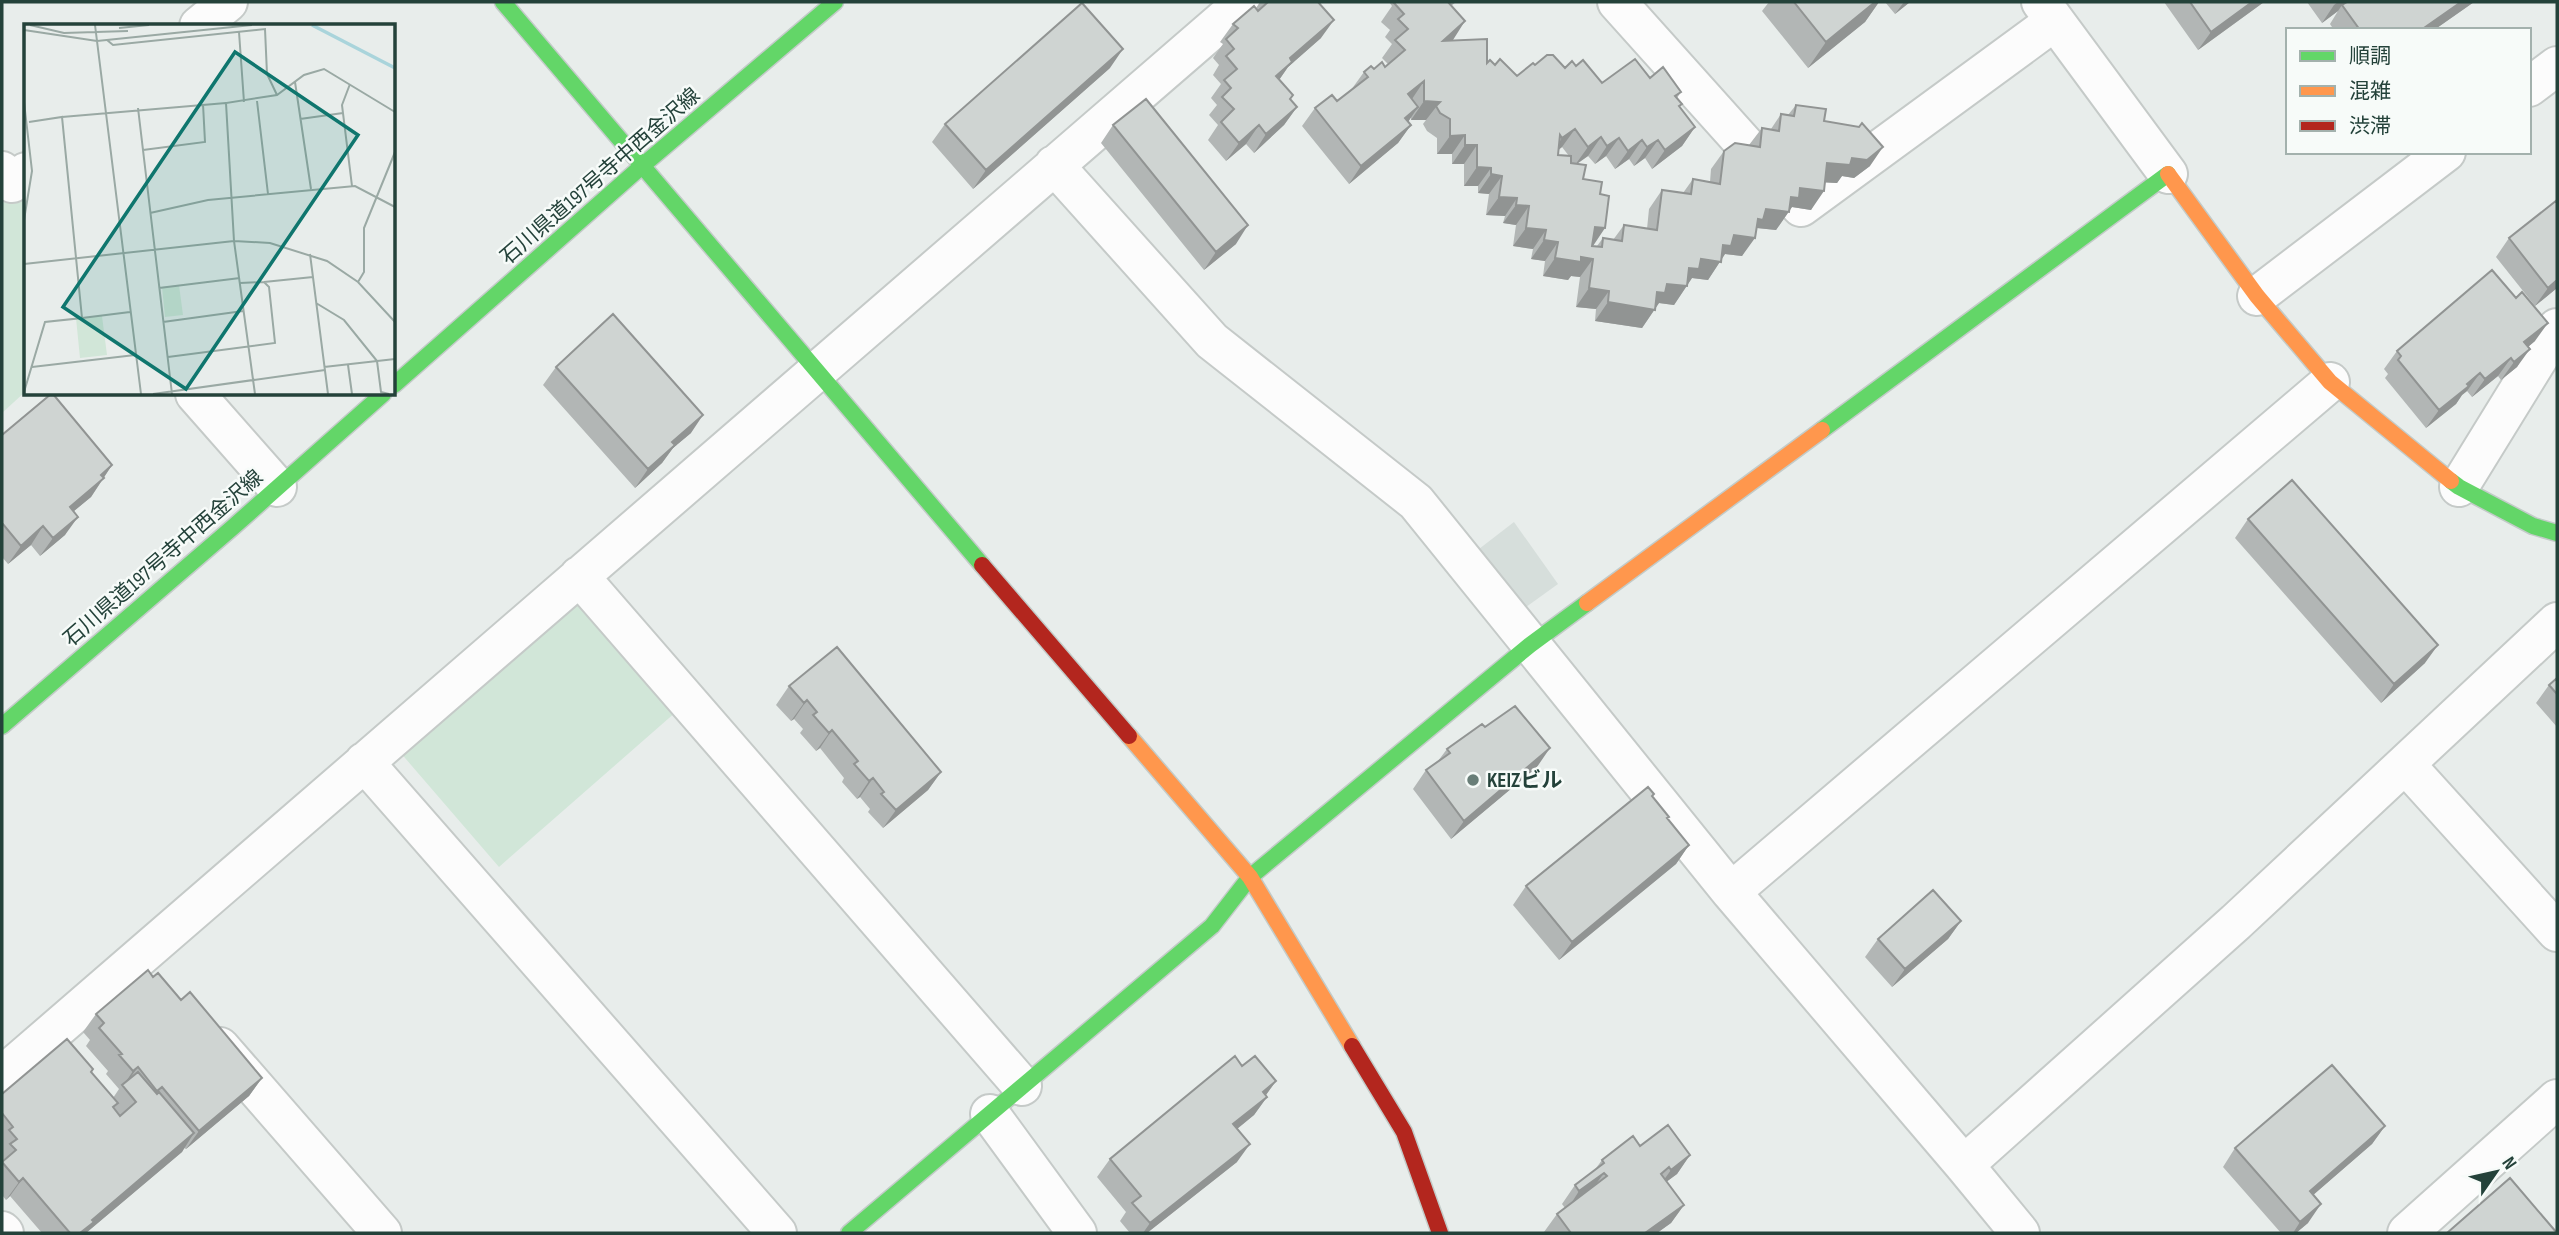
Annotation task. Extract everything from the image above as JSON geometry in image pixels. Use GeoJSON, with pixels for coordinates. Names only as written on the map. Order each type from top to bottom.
{"type":"FeatureCollection","features":[{"type":"Feature","properties":{"kind":"street"},"geometry":{"type":"LineString","coordinates":[[201,24],[228,2]]}},
{"type":"Feature","properties":{"kind":"street"},"geometry":{"type":"LineString","coordinates":[[503,2],[816,372],[1250,877],[1404,1132],[1440,1233]]}},
{"type":"Feature","properties":{"kind":"street","name":"石川県道197号寺中西金沢線"},"geometry":{"type":"LineString","coordinates":[[396,383],[642,166],[835,2]]}},
{"type":"Feature","properties":{"kind":"street"},"geometry":{"type":"LineString","coordinates":[[2,1076],[1244,2]]}},
{"type":"Feature","properties":{"kind":"street"},"geometry":{"type":"LineString","coordinates":[[1617,2],[1801,207],[2048,11],[2257,296],[2330,382],[2459,487],[2533,526],[2557,533]]}},
{"type":"Feature","properties":{"kind":"street"},"geometry":{"type":"LineString","coordinates":[[2531,86],[2557,65]]}},
{"type":"Feature","properties":{"kind":"street"},"geometry":{"type":"LineString","coordinates":[[2257,296],[2443,154]]}},
{"type":"Feature","properties":{"kind":"street"},"geometry":{"type":"LineString","coordinates":[[1054,165],[1212,341],[1416,502],[1731,892],[2020,1233]]}},
{"type":"Feature","properties":{"kind":"street"},"geometry":{"type":"LineString","coordinates":[[849,1233],[1212,926],[1250,877],[1530,645],[2168,174]]}},
{"type":"Feature","properties":{"kind":"street"},"geometry":{"type":"LineString","coordinates":[[2459,487],[2557,328]]}},
{"type":"Feature","properties":{"kind":"street"},"geometry":{"type":"LineString","coordinates":[[1731,892],[2330,382]]}},
{"type":"Feature","properties":{"kind":"street"},"geometry":{"type":"LineString","coordinates":[[197,396],[277,487]]}},
{"type":"Feature","properties":{"kind":"street","name":"石川県道197号寺中西金沢線"},"geometry":{"type":"LineString","coordinates":[[3,723],[381,396]]}},
{"type":"Feature","properties":{"kind":"street"},"geometry":{"type":"LineString","coordinates":[[579,576],[1022,1087]]}},
{"type":"Feature","properties":{"kind":"street"},"geometry":{"type":"LineString","coordinates":[[1964,1165],[2236,922],[2557,622]]}},
{"type":"Feature","properties":{"kind":"street"},"geometry":{"type":"LineString","coordinates":[[364,762],[777,1233]]}},
{"type":"Feature","properties":{"kind":"street"},"geometry":{"type":"LineString","coordinates":[[2405,764],[2557,932]]}},
{"type":"Feature","properties":{"kind":"street"},"geometry":{"type":"LineString","coordinates":[[140,956],[167,986]]}},
{"type":"Feature","properties":{"kind":"street"},"geometry":{"type":"LineString","coordinates":[[194,1017],[382,1233]]}},
{"type":"Feature","properties":{"kind":"street"},"geometry":{"type":"LineString","coordinates":[[2407,1233],[2557,1099]]}},
{"type":"Feature","properties":{"kind":"street"},"geometry":{"type":"LineString","coordinates":[[990,1114],[1077,1233]]}},
{"type":"Feature","properties":{"kind":"shaded area"},"geometry":{"type":"Polygon","coordinates":[[[1514,522],[1558,584],[1512,617],[1466,559],[1514,522]]]}},
{"type":"Feature","properties":{"kind":"green space"},"geometry":{"type":"Polygon","coordinates":[[[2,171],[24,198],[24,393],[2,413],[2,171]]]}},
{"type":"Feature","properties":{"kind":"green space"},"geometry":{"type":"Polygon","coordinates":[[[594,588],[693,697],[499,867],[399,751],[594,588]]]}},
{"type":"Feature","properties":{"kind":"building"},"geometry":{"type":"Polygon","coordinates":[[[1268,2],[1318,2],[1334,20],[1290,58],[1292,62],[1276,76],[1293,95],[1290,99],[1297,107],[1266,134],[1259,125],[1239,143],[1221,122],[1234,109],[1222,97],[1231,88],[1224,80],[1237,69],[1226,56],[1234,49],[1226,39],[1238,28],[1233,24],[1254,6],[1258,11],[1268,2]]]}},
{"type":"Feature","properties":{"kind":"building"},"geometry":{"type":"Polygon","coordinates":[[[1448,2],[1465,21],[1443,41],[1487,39],[1487,63],[1490,60],[1495,65],[1500,59],[1517,76],[1547,55],[1553,55],[1565,68],[1572,61],[1576,66],[1583,60],[1602,83],[1635,59],[1650,78],[1663,67],[1681,92],[1675,96],[1682,104],[1679,106],[1695,127],[1665,150],[1658,140],[1647,147],[1642,140],[1628,151],[1619,138],[1607,146],[1601,137],[1588,147],[1575,129],[1562,138],[1560,135],[1558,155],[1571,156],[1571,163],[1586,165],[1583,179],[1602,182],[1600,194],[1609,196],[1605,228],[1595,227],[1592,246],[1602,247],[1603,238],[1622,241],[1624,225],[1657,230],[1662,190],[1691,194],[1693,179],[1720,184],[1724,151],[1735,143],[1760,147],[1762,128],[1779,131],[1781,114],[1794,116],[1796,105],[1826,109],[1824,121],[1859,127],[1862,123],[1883,147],[1867,160],[1852,158],[1850,165],[1827,163],[1824,191],[1800,188],[1799,198],[1791,197],[1789,212],[1766,209],[1763,220],[1758,219],[1755,238],[1734,235],[1731,246],[1723,245],[1721,262],[1701,259],[1699,269],[1689,268],[1687,286],[1667,284],[1665,293],[1657,292],[1655,310],[1608,302],[1609,291],[1589,288],[1593,259],[1581,257],[1581,262],[1555,258],[1558,242],[1544,240],[1546,230],[1526,228],[1529,206],[1516,205],[1517,198],[1499,197],[1502,176],[1491,174],[1491,168],[1477,167],[1477,145],[1465,145],[1465,135],[1450,136],[1450,119],[1440,113],[1436,106],[1440,102],[1424,101],[1424,81],[1408,94],[1418,107],[1405,118],[1411,125],[1361,166],[1315,108],[1332,95],[1337,101],[1368,77],[1364,72],[1371,66],[1374,69],[1382,62],[1385,67],[1405,50],[1395,40],[1408,29],[1398,19],[1404,14],[1394,3],[1448,2]]]}},
{"type":"Feature","properties":{"kind":"building"},"geometry":{"type":"Polygon","coordinates":[[[1794,2],[1875,2],[1826,42],[1794,2]]]}},
{"type":"Feature","properties":{"kind":"building"},"geometry":{"type":"Polygon","coordinates":[[[2190,2],[2252,2],[2211,32],[2190,2]]]}},
{"type":"Feature","properties":{"kind":"building"},"geometry":{"type":"Polygon","coordinates":[[[2347,2],[2461,2],[2424,28],[2359,28],[2342,5],[2347,2]]]}},
{"type":"Feature","properties":{"kind":"building"},"geometry":{"type":"Polygon","coordinates":[[[1082,3],[1123,49],[986,170],[945,124],[1082,3]]]}},
{"type":"Feature","properties":{"kind":"building"},"geometry":{"type":"Polygon","coordinates":[[[1146,99],[1248,225],[1216,252],[1113,125],[1146,99]]]}},
{"type":"Feature","properties":{"kind":"building"},"geometry":{"type":"Polygon","coordinates":[[[2557,200],[2557,280],[2548,288],[2509,238],[2557,200]]]}},
{"type":"Feature","properties":{"kind":"building"},"geometry":{"type":"Polygon","coordinates":[[[2492,270],[2516,298],[2522,292],[2548,323],[2524,342],[2530,349],[2514,362],[2511,358],[2485,379],[2480,373],[2467,384],[2469,386],[2439,410],[2398,360],[2401,356],[2397,351],[2492,270]]]}},
{"type":"Feature","properties":{"kind":"building"},"geometry":{"type":"Polygon","coordinates":[[[613,314],[703,415],[672,442],[675,445],[648,469],[556,367],[613,314]]]}},
{"type":"Feature","properties":{"kind":"building"},"geometry":{"type":"Polygon","coordinates":[[[49,396],[55,396],[112,465],[101,475],[104,478],[70,507],[78,517],[53,538],[43,526],[21,546],[2,523],[2,435],[49,396]]]}},
{"type":"Feature","properties":{"kind":"building"},"geometry":{"type":"Polygon","coordinates":[[[2292,480],[2438,645],[2394,684],[2248,519],[2292,480]]]}},
{"type":"Feature","properties":{"kind":"building"},"geometry":{"type":"Polygon","coordinates":[[[837,647],[941,772],[896,810],[881,794],[884,792],[873,778],[869,781],[854,764],[858,761],[832,730],[829,733],[813,715],[817,712],[807,700],[804,703],[789,686],[837,647]]]}},
{"type":"Feature","properties":{"kind":"building"},"geometry":{"type":"Polygon","coordinates":[[[2557,678],[2557,694],[2549,685],[2557,678]]]}},
{"type":"Feature","properties":{"kind":"building","name":"KEIZビル"},"geometry":{"type":"Polygon","coordinates":[[[1515,706],[1550,748],[1464,821],[1426,770],[1450,753],[1447,749],[1482,724],[1485,727],[1515,706]]]}},
{"type":"Feature","properties":{"kind":"building"},"geometry":{"type":"Polygon","coordinates":[[[1648,787],[1669,817],[1667,818],[1689,845],[1572,942],[1526,886],[1648,787]]]}},
{"type":"Feature","properties":{"kind":"building"},"geometry":{"type":"Polygon","coordinates":[[[1933,890],[1961,921],[1905,969],[1878,939],[1933,890]]]}},
{"type":"Feature","properties":{"kind":"building"},"geometry":{"type":"Polygon","coordinates":[[[148,970],[153,977],[158,973],[181,1000],[190,992],[262,1078],[199,1131],[162,1087],[157,1091],[138,1067],[133,1071],[99,1028],[104,1023],[96,1014],[148,970]]]}},
{"type":"Feature","properties":{"kind":"building"},"geometry":{"type":"Polygon","coordinates":[[[67,1039],[118,1103],[113,1107],[120,1116],[136,1102],[122,1085],[138,1072],[194,1133],[80,1233],[70,1233],[23,1178],[19,1182],[2,1162],[16,1150],[10,1144],[17,1139],[9,1130],[13,1127],[2,1113],[2,1094],[67,1039]]]}},
{"type":"Feature","properties":{"kind":"building"},"geometry":{"type":"Polygon","coordinates":[[[1235,1056],[1242,1066],[1255,1056],[1276,1081],[1263,1092],[1267,1097],[1233,1124],[1250,1144],[1150,1223],[1132,1203],[1141,1196],[1110,1159],[1235,1056]]]}},
{"type":"Feature","properties":{"kind":"building"},"geometry":{"type":"Polygon","coordinates":[[[2332,1065],[2385,1126],[2310,1191],[2321,1204],[2300,1222],[2235,1148],[2332,1065]]]}},
{"type":"Feature","properties":{"kind":"building"},"geometry":{"type":"Polygon","coordinates":[[[1668,1125],[1690,1155],[1671,1170],[1669,1167],[1661,1174],[1684,1205],[1645,1233],[1571,1233],[1557,1214],[1607,1176],[1604,1173],[1579,1191],[1575,1185],[1633,1136],[1640,1146],[1668,1125]]]}},
{"type":"Feature","properties":{"kind":"building"},"geometry":{"type":"Polygon","coordinates":[[[2510,1178],[2557,1233],[2447,1233],[2510,1178]]]}},
{"type":"Feature","properties":{"kind":"traffic: fast"},"geometry":{"type":"LineString","coordinates":[[503,2],[982,565]]}},
{"type":"Feature","properties":{"kind":"traffic: fast"},"geometry":{"type":"LineString","coordinates":[[396,383],[642,166],[835,2]]}},
{"type":"Feature","properties":{"kind":"traffic: fast"},"geometry":{"type":"LineString","coordinates":[[1822,430],[2168,174]]}},
{"type":"Feature","properties":{"kind":"traffic: fast"},"geometry":{"type":"LineString","coordinates":[[2,726],[381,396]]}},
{"type":"Feature","properties":{"kind":"traffic: fast"},"geometry":{"type":"LineString","coordinates":[[2451,481],[2533,526],[2557,533]]}},
{"type":"Feature","properties":{"kind":"traffic: fast"},"geometry":{"type":"LineString","coordinates":[[849,1233],[1212,926],[1250,877],[1530,645],[1587,603]]}},
{"type":"Feature","properties":{"kind":"traffic: slow"},"geometry":{"type":"LineString","coordinates":[[2168,174],[2257,296],[2330,382],[2451,481]]}},
{"type":"Feature","properties":{"kind":"traffic: slow"},"geometry":{"type":"LineString","coordinates":[[1587,603],[1822,430]]}},
{"type":"Feature","properties":{"kind":"traffic: slow"},"geometry":{"type":"LineString","coordinates":[[1129,736],[1250,877],[1352,1046]]}},
{"type":"Feature","properties":{"kind":"traffic: jam"},"geometry":{"type":"LineString","coordinates":[[982,565],[1129,736]]}},
{"type":"Feature","properties":{"kind":"traffic: jam"},"geometry":{"type":"LineString","coordinates":[[1352,1046],[1404,1132],[1440,1233]]}},
{"type":"Feature","properties":{"kind":"place","name":"KEIZビル"},"geometry":{"type":"Point","coordinates":[1473,780]}}]}
